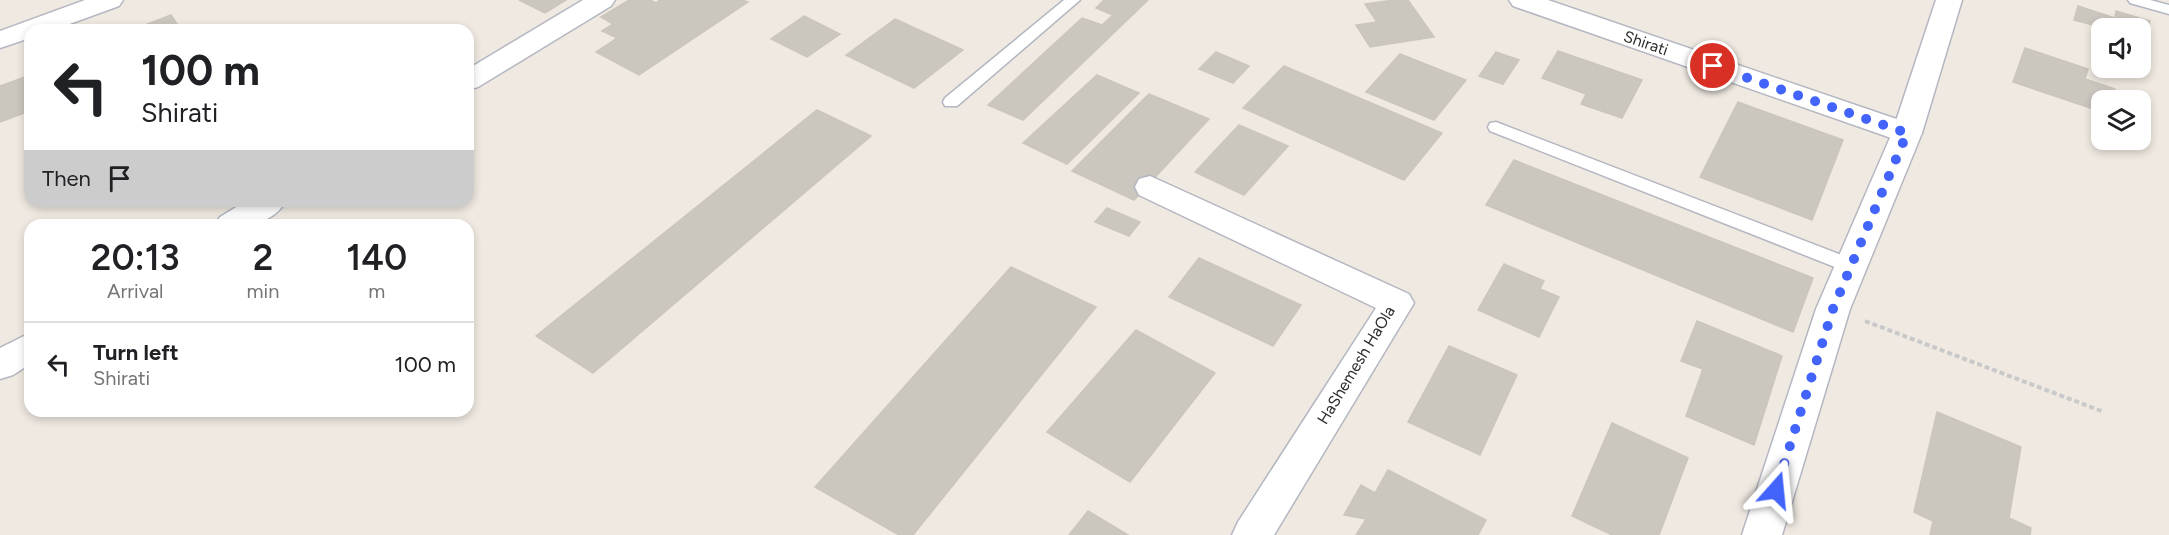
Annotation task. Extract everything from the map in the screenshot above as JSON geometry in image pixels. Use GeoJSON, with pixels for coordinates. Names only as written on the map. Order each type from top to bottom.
{"type":"FeatureCollection","features":[{"type":"Feature","properties":{"kind":"street"},"geometry":{"type":"LineString","coordinates":[[44,24],[110,0]]}},
{"type":"Feature","properties":{"kind":"street"},"geometry":{"type":"LineString","coordinates":[[474,77],[602,0]]}},
{"type":"Feature","properties":{"kind":"street","name":"Shirati"},"geometry":{"type":"LineString","coordinates":[[1522,0],[1907,133]]}},
{"type":"Feature","properties":{"kind":"street"},"geometry":{"type":"LineString","coordinates":[[1762,535],[1833,309],[1907,133],[1948,0]]}},
{"type":"Feature","properties":{"kind":"street"},"geometry":{"type":"LineString","coordinates":[[0,40],[24,31]]}},
{"type":"Feature","properties":{"kind":"street","name":"HaShemesh HaOla"},"geometry":{"type":"LineString","coordinates":[[1150,187],[1397,303],[1252,535]]}},
{"type":"Feature","properties":{"kind":"street"},"geometry":{"type":"LineString","coordinates":[[241,219],[260,207]]}},
{"type":"Feature","properties":{"kind":"street"},"geometry":{"type":"LineString","coordinates":[[0,365],[24,350]]}},
{"type":"Feature","properties":{"kind":"lane"},"geometry":{"type":"LineString","coordinates":[[951,102],[1073,0]]}},
{"type":"Feature","properties":{"kind":"lane"},"geometry":{"type":"LineString","coordinates":[[2136,0],[2169,10]]}},
{"type":"Feature","properties":{"kind":"lane"},"geometry":{"type":"LineString","coordinates":[[1496,127],[1851,266]]}},
{"type":"Feature","properties":{"kind":"path"},"geometry":{"type":"LineString","coordinates":[[1833,309],[2104,412]]}},
{"type":"Feature","properties":{"kind":"building"},"geometry":{"type":"Polygon","coordinates":[[[519,0],[566,0],[545,13],[519,0]]]}},
{"type":"Feature","properties":{"kind":"building"},"geometry":{"type":"Polygon","coordinates":[[[629,0],[650,0],[656,3],[660,0],[742,0],[748,2],[639,75],[596,52],[617,38],[602,31],[613,24],[601,17],[629,0]]]}},
{"type":"Feature","properties":{"kind":"building"},"geometry":{"type":"Polygon","coordinates":[[[1104,0],[1148,0],[1023,120],[988,105],[1082,18],[1102,25],[1113,15],[1096,8],[1104,0]]]}},
{"type":"Feature","properties":{"kind":"building"},"geometry":{"type":"Polygon","coordinates":[[[1408,0],[1434,37],[1370,47],[1356,25],[1377,22],[1365,4],[1408,0]]]}},
{"type":"Feature","properties":{"kind":"building"},"geometry":{"type":"Polygon","coordinates":[[[2078,6],[2115,18],[2091,18],[2091,25],[2074,20],[2078,6]]]}},
{"type":"Feature","properties":{"kind":"building"},"geometry":{"type":"Polygon","coordinates":[[[2116,11],[2140,18],[2115,18],[2116,11]]]}},
{"type":"Feature","properties":{"kind":"building"},"geometry":{"type":"Polygon","coordinates":[[[171,15],[177,24],[148,24],[171,15]]]}},
{"type":"Feature","properties":{"kind":"building"},"geometry":{"type":"Polygon","coordinates":[[[804,16],[840,34],[807,57],[771,39],[804,16]]]}},
{"type":"Feature","properties":{"kind":"building"},"geometry":{"type":"Polygon","coordinates":[[[895,19],[963,50],[914,88],[846,55],[895,19]]]}},
{"type":"Feature","properties":{"kind":"building"},"geometry":{"type":"Polygon","coordinates":[[[2025,48],[2088,69],[2085,79],[2115,89],[2091,90],[2091,108],[2013,82],[2025,48]]]}},
{"type":"Feature","properties":{"kind":"building"},"geometry":{"type":"Polygon","coordinates":[[[1558,51],[1642,80],[1622,118],[1581,104],[1586,94],[1542,78],[1558,51]]]}},
{"type":"Feature","properties":{"kind":"building"},"geometry":{"type":"Polygon","coordinates":[[[1216,52],[1249,66],[1233,83],[1199,69],[1216,52]]]}},
{"type":"Feature","properties":{"kind":"building"},"geometry":{"type":"Polygon","coordinates":[[[1496,52],[1519,60],[1503,84],[1479,76],[1496,52]]]}},
{"type":"Feature","properties":{"kind":"building"},"geometry":{"type":"Polygon","coordinates":[[[1400,54],[1466,80],[1434,120],[1366,92],[1400,54]]]}},
{"type":"Feature","properties":{"kind":"building"},"geometry":{"type":"Polygon","coordinates":[[[1284,66],[1442,133],[1404,180],[1243,108],[1284,66]]]}},
{"type":"Feature","properties":{"kind":"building"},"geometry":{"type":"Polygon","coordinates":[[[1097,75],[1139,93],[1067,164],[1023,143],[1097,75]]]}},
{"type":"Feature","properties":{"kind":"building"},"geometry":{"type":"Polygon","coordinates":[[[24,77],[24,113],[0,122],[0,86],[24,77]]]}},
{"type":"Feature","properties":{"kind":"building"},"geometry":{"type":"Polygon","coordinates":[[[1149,94],[1209,119],[1134,200],[1072,171],[1149,94]]]}},
{"type":"Feature","properties":{"kind":"building"},"geometry":{"type":"Polygon","coordinates":[[[1738,102],[1843,140],[1812,220],[1700,177],[1738,102]]]}},
{"type":"Feature","properties":{"kind":"building"},"geometry":{"type":"Polygon","coordinates":[[[817,110],[871,136],[593,373],[536,336],[817,110]]]}},
{"type":"Feature","properties":{"kind":"building"},"geometry":{"type":"Polygon","coordinates":[[[1239,125],[1288,146],[1244,195],[1195,172],[1239,125]]]}},
{"type":"Feature","properties":{"kind":"building"},"geometry":{"type":"Polygon","coordinates":[[[1514,160],[1813,278],[1793,332],[1486,205],[1514,160]]]}},
{"type":"Feature","properties":{"kind":"building"},"geometry":{"type":"Polygon","coordinates":[[[1107,208],[1140,222],[1129,236],[1095,222],[1107,208]]]}},
{"type":"Feature","properties":{"kind":"building"},"geometry":{"type":"Polygon","coordinates":[[[1199,258],[1301,305],[1273,346],[1169,297],[1199,258]]]}},
{"type":"Feature","properties":{"kind":"building"},"geometry":{"type":"Polygon","coordinates":[[[1504,264],[1544,281],[1540,289],[1559,297],[1539,337],[1478,310],[1504,264]]]}},
{"type":"Feature","properties":{"kind":"building"},"geometry":{"type":"Polygon","coordinates":[[[1011,267],[1096,307],[913,535],[899,535],[815,487],[1011,267]]]}},
{"type":"Feature","properties":{"kind":"building"},"geometry":{"type":"Polygon","coordinates":[[[1697,321],[1782,356],[1754,445],[1686,416],[1703,369],[1681,361],[1697,321]]]}},
{"type":"Feature","properties":{"kind":"building"},"geometry":{"type":"Polygon","coordinates":[[[1136,330],[1215,373],[1130,482],[1047,432],[1136,330]]]}},
{"type":"Feature","properties":{"kind":"building"},"geometry":{"type":"Polygon","coordinates":[[[1449,346],[1517,375],[1480,455],[1408,422],[1449,346]]]}},
{"type":"Feature","properties":{"kind":"building"},"geometry":{"type":"Polygon","coordinates":[[[1937,412],[2021,447],[2009,518],[2031,528],[2030,535],[1930,535],[1933,521],[1914,512],[1937,412]]]}},
{"type":"Feature","properties":{"kind":"building"},"geometry":{"type":"Polygon","coordinates":[[[1612,423],[1688,458],[1659,535],[1612,535],[1572,516],[1612,423]]]}},
{"type":"Feature","properties":{"kind":"building"},"geometry":{"type":"Polygon","coordinates":[[[1388,470],[1486,520],[1478,535],[1356,535],[1366,519],[1344,515],[1361,485],[1375,493],[1388,470]]]}},
{"type":"Feature","properties":{"kind":"building"},"geometry":{"type":"Polygon","coordinates":[[[1088,511],[1128,535],[1069,535],[1088,511]]]}},
{"type":"Feature","properties":{"kind":"route"},"geometry":{"type":"LineString","coordinates":[[1713,66],[1907,133],[1833,309],[1776,490]]}}]}
